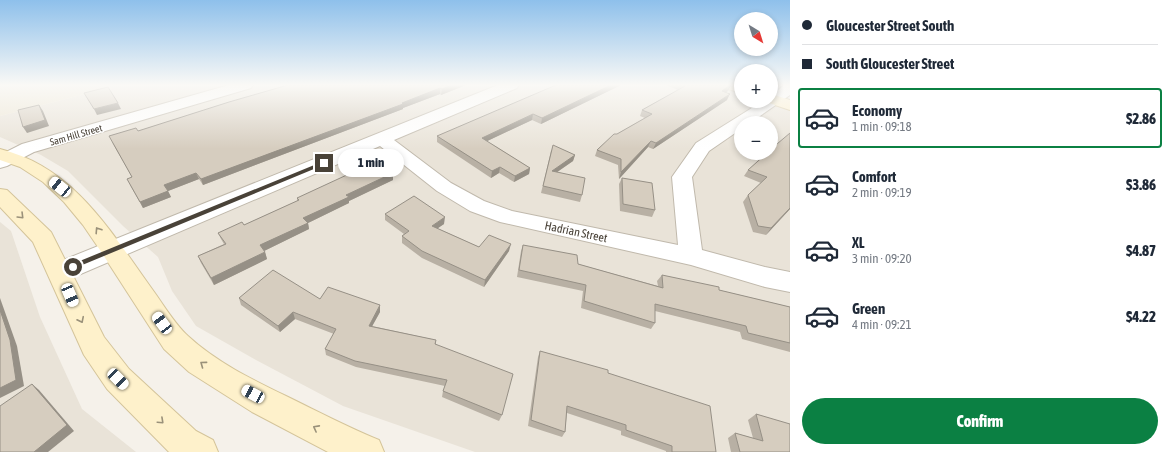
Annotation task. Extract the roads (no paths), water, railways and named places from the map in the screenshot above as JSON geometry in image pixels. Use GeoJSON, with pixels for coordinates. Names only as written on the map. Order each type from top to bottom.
{"type":"FeatureCollection","features":[{"type":"Feature","properties":{"kind":"main road"},"geometry":{"type":"LineString","coordinates":[[4,157],[22,160],[41,172],[69,195],[90,217],[136,288],[179,346],[225,380],[355,450]]}},
{"type":"Feature","properties":{"kind":"main road"},"geometry":{"type":"LineString","coordinates":[[0,195],[43,238],[94,346],[118,379],[184,443],[201,452]]}},
{"type":"Feature","properties":{"kind":"street","name":"Sam Hill Street"},"geometry":{"type":"LineString","coordinates":[[4,157],[28,148],[173,106]]}},
{"type":"Feature","properties":{"kind":"street"},"geometry":{"type":"LineString","coordinates":[[60,272],[462,106]]}},
{"type":"Feature","properties":{"kind":"street"},"geometry":{"type":"LineString","coordinates":[[691,256],[682,177],[702,146],[765,106]]}},
{"type":"Feature","properties":{"kind":"street","name":"Hadrian Street"},"geometry":{"type":"LineString","coordinates":[[381,140],[444,186],[477,206],[508,217],[691,256],[765,277],[790,282]]}}]}
